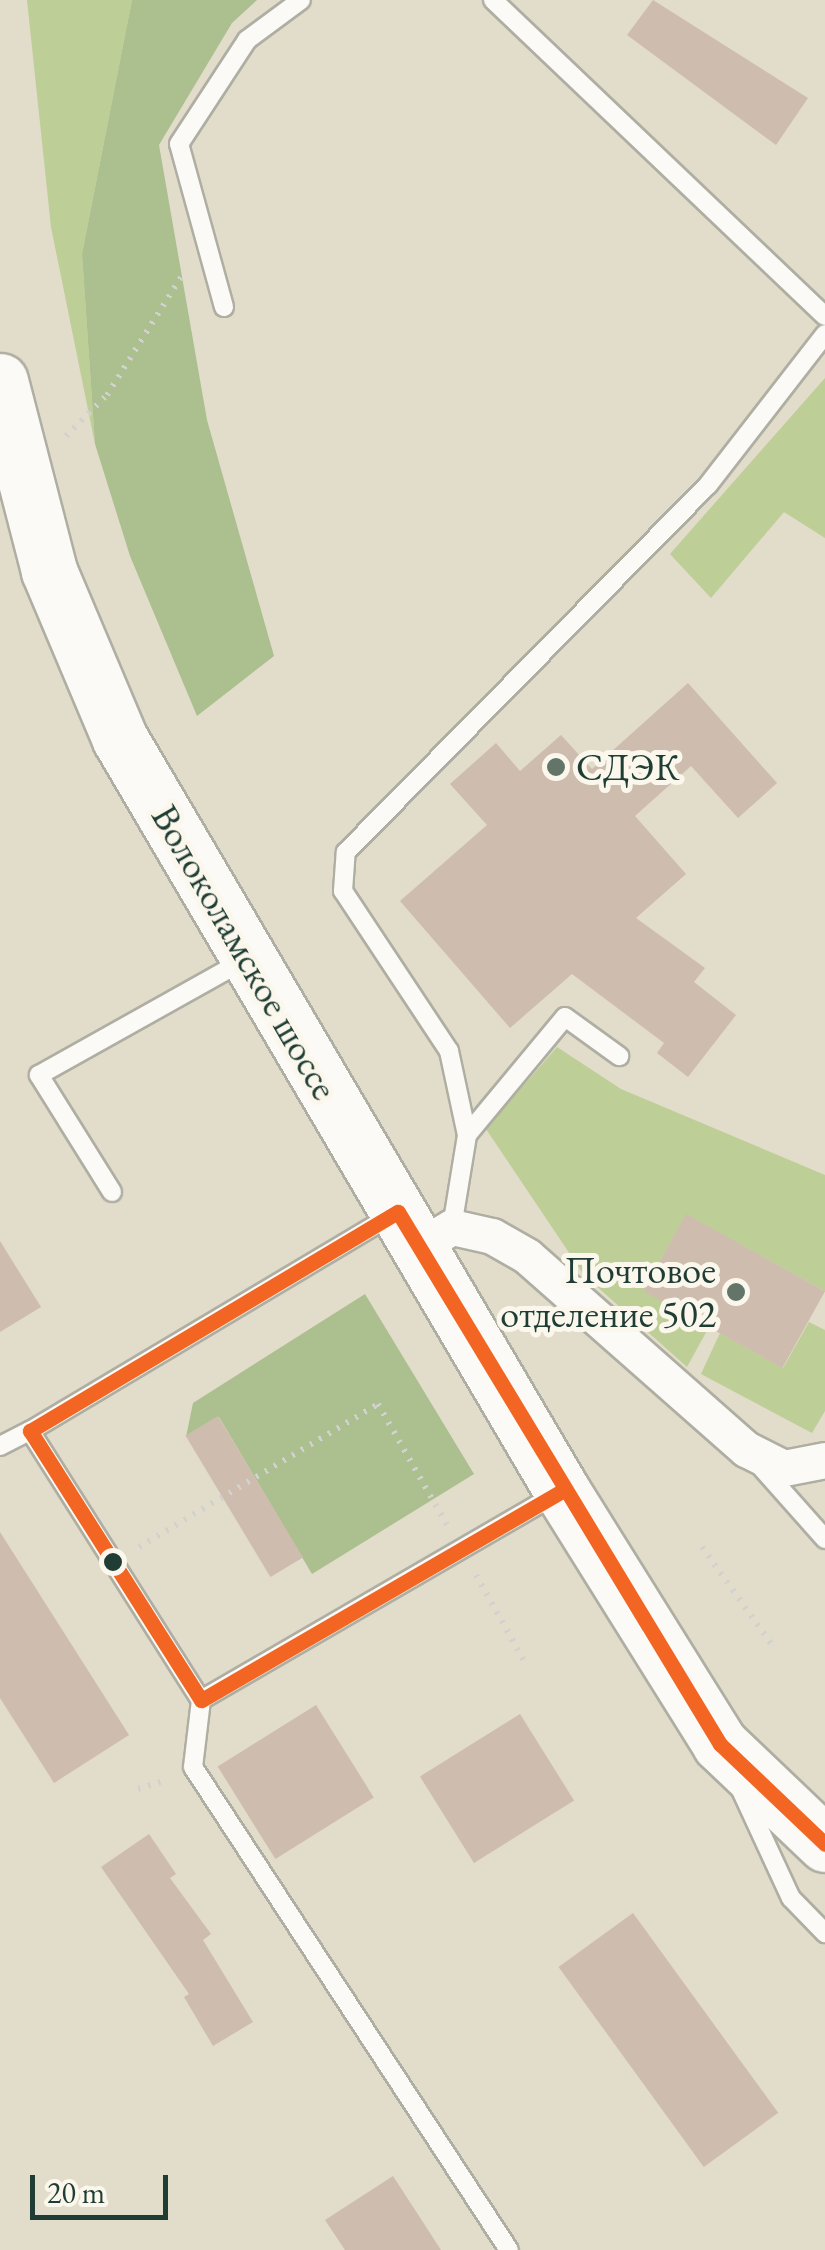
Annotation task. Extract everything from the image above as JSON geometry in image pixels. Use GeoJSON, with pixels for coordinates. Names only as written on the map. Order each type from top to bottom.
{"type":"FeatureCollection","features":[{"type":"Feature","properties":{"kind":"main road","name":"Волоколамское шоссе"},"geometry":{"type":"LineString","coordinates":[[0,381],[49,571],[113,723],[248,958],[423,1229],[562,1491],[720,1744],[825,1844]]}},
{"type":"Feature","properties":{"kind":"street"},"geometry":{"type":"LineString","coordinates":[[423,1229],[492,1236],[527,1256],[746,1449],[784,1468],[825,1460]]}},
{"type":"Feature","properties":{"kind":"lane"},"geometry":{"type":"LineString","coordinates":[[224,307],[180,144],[247,40],[301,0]]}},
{"type":"Feature","properties":{"kind":"lane"},"geometry":{"type":"LineString","coordinates":[[494,0],[825,316]]}},
{"type":"Feature","properties":{"kind":"lane"},"geometry":{"type":"LineString","coordinates":[[467,1135],[449,1052],[343,891],[346,852],[708,485],[825,334]]}},
{"type":"Feature","properties":{"kind":"lane"},"geometry":{"type":"LineString","coordinates":[[112,1192],[38,1075],[248,958]]}},
{"type":"Feature","properties":{"kind":"lane"},"geometry":{"type":"LineString","coordinates":[[0,1446],[423,1229],[467,1135],[565,1017],[619,1056]]}},
{"type":"Feature","properties":{"kind":"lane"},"geometry":{"type":"LineString","coordinates":[[30,1431],[201,1700],[193,1767],[509,2250]]}},
{"type":"Feature","properties":{"kind":"lane"},"geometry":{"type":"LineString","coordinates":[[746,1449],[825,1539]]}},
{"type":"Feature","properties":{"kind":"lane"},"geometry":{"type":"LineString","coordinates":[[201,1700],[562,1491]]}},
{"type":"Feature","properties":{"kind":"lane"},"geometry":{"type":"LineString","coordinates":[[720,1744],[792,1898],[825,1933]]}},
{"type":"Feature","properties":{"kind":"path"},"geometry":{"type":"LineString","coordinates":[[61,440],[107,395],[205,238]]}},
{"type":"Feature","properties":{"kind":"path"},"geometry":{"type":"LineString","coordinates":[[114,1562],[378,1404],[456,1540]]}},
{"type":"Feature","properties":{"kind":"path"},"geometry":{"type":"LineString","coordinates":[[702,1547],[775,1649]]}},
{"type":"Feature","properties":{"kind":"path"},"geometry":{"type":"LineString","coordinates":[[465,1556],[524,1661]]}},
{"type":"Feature","properties":{"kind":"green space"},"geometry":{"type":"Polygon","coordinates":[[[27,0],[132,0],[82,254],[95,444],[51,227],[27,0]]]}},
{"type":"Feature","properties":{"kind":"green space"},"geometry":{"type":"Polygon","coordinates":[[[132,0],[257,0],[232,23],[159,145],[207,420],[274,656],[197,716],[130,556],[95,444],[82,254],[132,0]]]}},
{"type":"Feature","properties":{"kind":"green space"},"geometry":{"type":"Polygon","coordinates":[[[825,378],[825,538],[784,512],[711,598],[670,554],[825,378]]]}},
{"type":"Feature","properties":{"kind":"green space"},"geometry":{"type":"Polygon","coordinates":[[[557,1047],[621,1089],[825,1175],[825,1291],[686,1215],[644,1290],[709,1327],[687,1367],[584,1275],[486,1129],[557,1047]]]}},
{"type":"Feature","properties":{"kind":"green space"},"geometry":{"type":"Polygon","coordinates":[[[365,1294],[474,1474],[312,1574],[219,1417],[186,1437],[193,1403],[365,1294]]]}},
{"type":"Feature","properties":{"kind":"green space"},"geometry":{"type":"Polygon","coordinates":[[[809,1322],[825,1330],[825,1411],[812,1433],[701,1374],[720,1333],[783,1368],[809,1322]]]}},
{"type":"Feature","properties":{"kind":"building"},"geometry":{"type":"Polygon","coordinates":[[[653,0],[808,98],[776,145],[627,35],[653,0]]]}},
{"type":"Feature","properties":{"kind":"building"},"geometry":{"type":"Polygon","coordinates":[[[688,683],[777,783],[738,818],[691,766],[635,816],[686,874],[636,918],[705,968],[694,982],[736,1015],[688,1077],[657,1053],[664,1043],[572,974],[510,1028],[400,901],[487,825],[450,784],[496,743],[520,771],[561,735],[592,769],[688,683]]]}},
{"type":"Feature","properties":{"kind":"building","name":"Почтовое отделение 502"},"geometry":{"type":"Polygon","coordinates":[[[686,1214],[825,1291],[782,1368],[643,1291],[686,1214]]]}},
{"type":"Feature","properties":{"kind":"building"},"geometry":{"type":"Polygon","coordinates":[[[0,1241],[41,1307],[0,1332],[0,1241]]]}},
{"type":"Feature","properties":{"kind":"building"},"geometry":{"type":"Polygon","coordinates":[[[218,1416],[303,1557],[270,1577],[185,1436],[218,1416]]]}},
{"type":"Feature","properties":{"kind":"building"},"geometry":{"type":"Polygon","coordinates":[[[0,1532],[129,1735],[54,1783],[0,1698],[0,1532]]]}},
{"type":"Feature","properties":{"kind":"building"},"geometry":{"type":"Polygon","coordinates":[[[316,1705],[374,1797],[275,1859],[218,1766],[316,1705]]]}},
{"type":"Feature","properties":{"kind":"building"},"geometry":{"type":"Polygon","coordinates":[[[520,1714],[574,1801],[474,1863],[420,1777],[520,1714]]]}},
{"type":"Feature","properties":{"kind":"building"},"geometry":{"type":"Polygon","coordinates":[[[149,1834],[176,1874],[170,1878],[211,1934],[203,1940],[253,2022],[213,2046],[184,1997],[189,1994],[101,1867],[149,1834]]]}},
{"type":"Feature","properties":{"kind":"building"},"geometry":{"type":"Polygon","coordinates":[[[633,1913],[778,2113],[704,2167],[559,1967],[633,1913]]]}},
{"type":"Feature","properties":{"kind":"building"},"geometry":{"type":"Polygon","coordinates":[[[393,2176],[441,2250],[345,2250],[325,2220],[393,2176]]]}},
{"type":"Feature","properties":{"kind":"transit line"},"geometry":{"type":"LineString","coordinates":[[562,1491],[201,1700],[30,1431],[398,1212],[720,1744],[825,1844]]}},
{"type":"Feature","properties":{"kind":"place","name":"СДЭК"},"geometry":{"type":"Point","coordinates":[556,767]}},
{"type":"Feature","properties":{"kind":"place","name":"Почтовое отделение 502"},"geometry":{"type":"Point","coordinates":[736,1292]}}]}
